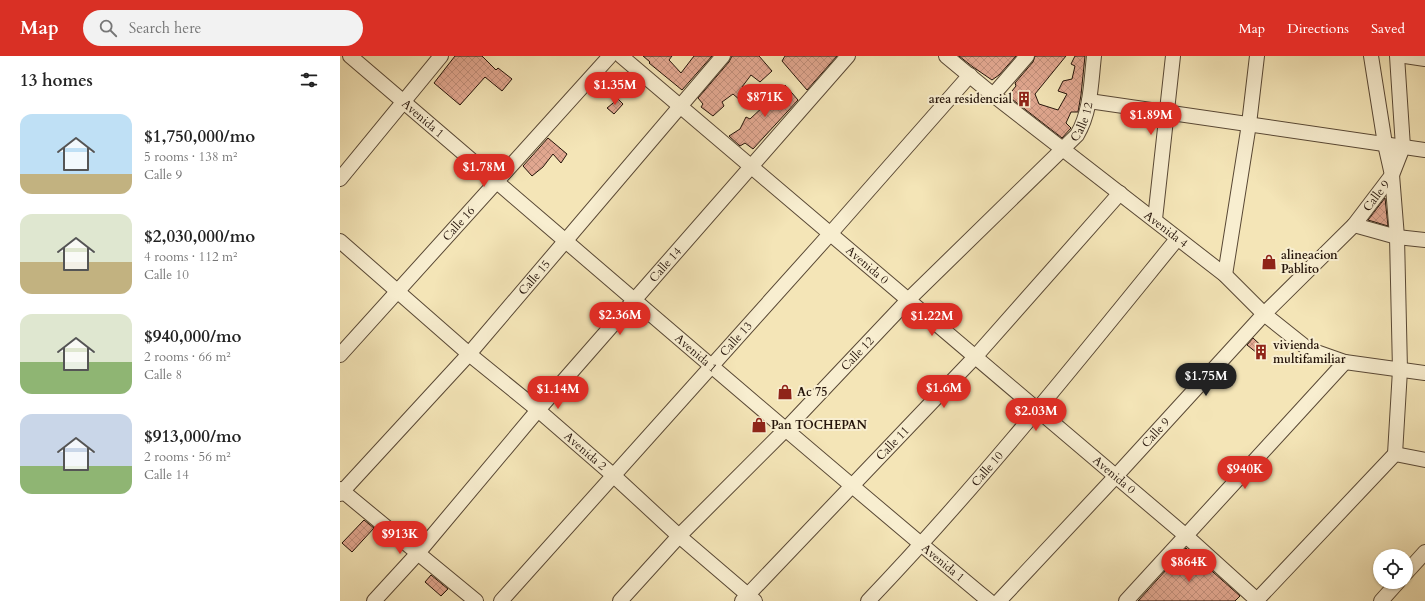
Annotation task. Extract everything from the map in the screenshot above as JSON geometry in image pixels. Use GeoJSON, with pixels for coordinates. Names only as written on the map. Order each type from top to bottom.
{"type":"FeatureCollection","features":[{"type":"Feature","properties":{"kind":"street","name":"Avenida 1"},"geometry":{"type":"LineString","coordinates":[[350,56],[712,367],[989,601]]}},
{"type":"Feature","properties":{"kind":"street"},"geometry":{"type":"LineString","coordinates":[[340,179],[441,56]]}},
{"type":"Feature","properties":{"kind":"street","name":"Calle 16"},"geometry":{"type":"LineString","coordinates":[[340,356],[610,56]]}},
{"type":"Feature","properties":{"kind":"street","name":"Avenida 0"},"geometry":{"type":"LineString","coordinates":[[621,56],[1185,535],[1257,601]]}},
{"type":"Feature","properties":{"kind":"street","name":"Calle 15"},"geometry":{"type":"LineString","coordinates":[[341,491],[469,354],[723,56]]}},
{"type":"Feature","properties":{"kind":"street","name":"Calle 14"},"geometry":{"type":"LineString","coordinates":[[374,601],[418,553],[538,410],[750,166],[848,56]]}},
{"type":"Feature","properties":{"kind":"street","name":"Avenida 4"},"geometry":{"type":"LineString","coordinates":[[946,56],[993,95],[1155,219],[1177,239],[1225,275],[1264,314],[1308,349],[1345,362],[1425,373]]}},
{"type":"Feature","properties":{"kind":"street"},"geometry":{"type":"LineString","coordinates":[[993,95],[1027,56]]}},
{"type":"Feature","properties":{"kind":"street","name":"Calle 12"},"geometry":{"type":"LineString","coordinates":[[620,601],[679,536],[786,429],[908,300],[1077,135],[1089,101],[1094,56]]}},
{"type":"Feature","properties":{"kind":"street"},"geometry":{"type":"LineString","coordinates":[[1155,219],[1173,56]]}},
{"type":"Feature","properties":{"kind":"street"},"geometry":{"type":"LineString","coordinates":[[1225,275],[1249,124],[1257,56]]}},
{"type":"Feature","properties":{"kind":"street"},"geometry":{"type":"LineString","coordinates":[[1257,601],[1395,454],[1400,370],[1397,237],[1392,175],[1385,144],[1371,56]]}},
{"type":"Feature","properties":{"kind":"street"},"geometry":{"type":"LineString","coordinates":[[1392,175],[1403,147],[1397,56]]}},
{"type":"Feature","properties":{"kind":"street"},"geometry":{"type":"LineString","coordinates":[[1405,56],[1425,59]]}},
{"type":"Feature","properties":{"kind":"street","name":"Calle 13"},"geometry":{"type":"LineString","coordinates":[[501,601],[712,367],[970,75]]}},
{"type":"Feature","properties":{"kind":"street"},"geometry":{"type":"LineString","coordinates":[[1089,101],[1425,150]]}},
{"type":"Feature","properties":{"kind":"street","name":"Calle 9"},"geometry":{"type":"LineString","coordinates":[[999,601],[1264,314],[1354,225],[1392,175]]}},
{"type":"Feature","properties":{"kind":"street","name":"Calle 11"},"geometry":{"type":"LineString","coordinates":[[748,599],[975,357],[1120,193]]}},
{"type":"Feature","properties":{"kind":"street"},"geometry":{"type":"LineString","coordinates":[[1354,225],[1397,237],[1425,240]]}},
{"type":"Feature","properties":{"kind":"street","name":"Calle 10"},"geometry":{"type":"LineString","coordinates":[[868,601],[922,545],[1038,410],[1177,239]]}},
{"type":"Feature","properties":{"kind":"street","name":"Avenida 2"},"geometry":{"type":"LineString","coordinates":[[340,241],[469,354],[538,410],[614,476],[748,599]]}},
{"type":"Feature","properties":{"kind":"street"},"geometry":{"type":"LineString","coordinates":[[1126,601],[1345,362]]}},
{"type":"Feature","properties":{"kind":"street"},"geometry":{"type":"LineString","coordinates":[[1395,454],[1425,460]]}},
{"type":"Feature","properties":{"kind":"street"},"geometry":{"type":"LineString","coordinates":[[341,491],[476,601]]}},
{"type":"Feature","properties":{"kind":"street"},"geometry":{"type":"LineString","coordinates":[[1413,565],[1425,552]]}},
{"type":"Feature","properties":{"kind":"street"},"geometry":{"type":"LineString","coordinates":[[1381,601],[1392,589]]}},
{"type":"Feature","properties":{"kind":"building"},"geometry":{"type":"Polygon","coordinates":[[[455,56],[482,56],[496,70],[498,68],[512,79],[502,91],[485,77],[460,105],[434,83],[455,56]]]}},
{"type":"Feature","properties":{"kind":"building"},"geometry":{"type":"Polygon","coordinates":[[[643,56],[672,56],[669,60],[681,73],[694,56],[712,56],[682,90],[649,63],[650,62],[643,56]]]}},
{"type":"Feature","properties":{"kind":"building"},"geometry":{"type":"Polygon","coordinates":[[[732,56],[759,56],[772,71],[760,82],[751,75],[742,87],[749,93],[741,101],[733,94],[722,102],[724,106],[713,116],[701,107],[703,104],[698,98],[729,62],[732,56]]]}},
{"type":"Feature","properties":{"kind":"building"},"geometry":{"type":"Polygon","coordinates":[[[785,56],[837,56],[807,90],[782,61],[785,56]]]}},
{"type":"Feature","properties":{"kind":"building"},"geometry":{"type":"Polygon","coordinates":[[[959,56],[1016,56],[999,75],[992,80],[959,56]]]}},
{"type":"Feature","properties":{"kind":"building","name":"area residencial"},"geometry":{"type":"Polygon","coordinates":[[[1035,56],[1066,56],[1035,94],[1039,104],[1058,110],[1067,94],[1058,91],[1063,81],[1072,79],[1075,66],[1071,64],[1075,56],[1085,56],[1078,112],[1071,112],[1066,123],[1071,128],[1062,138],[1008,96],[1016,86],[1015,83],[1033,62],[1035,56]]]}},
{"type":"Feature","properties":{"kind":"building"},"geometry":{"type":"Polygon","coordinates":[[[634,78],[642,85],[634,94],[627,87],[634,78]]]}},
{"type":"Feature","properties":{"kind":"building"},"geometry":{"type":"Polygon","coordinates":[[[785,85],[798,100],[753,149],[745,143],[740,146],[729,136],[740,129],[746,117],[750,119],[765,105],[757,96],[763,91],[772,98],[785,85]]]}},
{"type":"Feature","properties":{"kind":"building"},"geometry":{"type":"Polygon","coordinates":[[[618,99],[623,104],[614,114],[607,108],[618,99]]]}},
{"type":"Feature","properties":{"kind":"building"},"geometry":{"type":"Polygon","coordinates":[[[548,138],[567,154],[561,163],[553,154],[543,167],[532,176],[523,166],[548,138]]]}},
{"type":"Feature","properties":{"kind":"building"},"geometry":{"type":"Polygon","coordinates":[[[1385,198],[1388,226],[1368,220],[1385,198]]]}},
{"type":"Feature","properties":{"kind":"building","name":"vivienda multifamiliar"},"geometry":{"type":"Polygon","coordinates":[[[1253,338],[1267,351],[1262,357],[1247,345],[1253,338]]]}},
{"type":"Feature","properties":{"kind":"building"},"geometry":{"type":"Polygon","coordinates":[[[364,520],[374,528],[352,552],[342,543],[364,520]]]}},
{"type":"Feature","properties":{"kind":"building"},"geometry":{"type":"Polygon","coordinates":[[[1186,548],[1240,596],[1235,601],[1138,601],[1186,548]]]}},
{"type":"Feature","properties":{"kind":"building"},"geometry":{"type":"Polygon","coordinates":[[[431,575],[448,589],[441,596],[425,582],[431,575]]]}},
{"type":"Feature","properties":{"kind":"place","name":"area residencial"},"geometry":{"type":"Point","coordinates":[1024,99]}},
{"type":"Feature","properties":{"kind":"place","name":"alineacion Pablito"},"geometry":{"type":"Point","coordinates":[1269,262]}},
{"type":"Feature","properties":{"kind":"place","name":"vivienda multifamiliar"},"geometry":{"type":"Point","coordinates":[1261,352]}},
{"type":"Feature","properties":{"kind":"place","name":"Ac 75"},"geometry":{"type":"Point","coordinates":[785,392]}},
{"type":"Feature","properties":{"kind":"place","name":"Pan TOCHEPAN"},"geometry":{"type":"Point","coordinates":[759,425]}}]}
